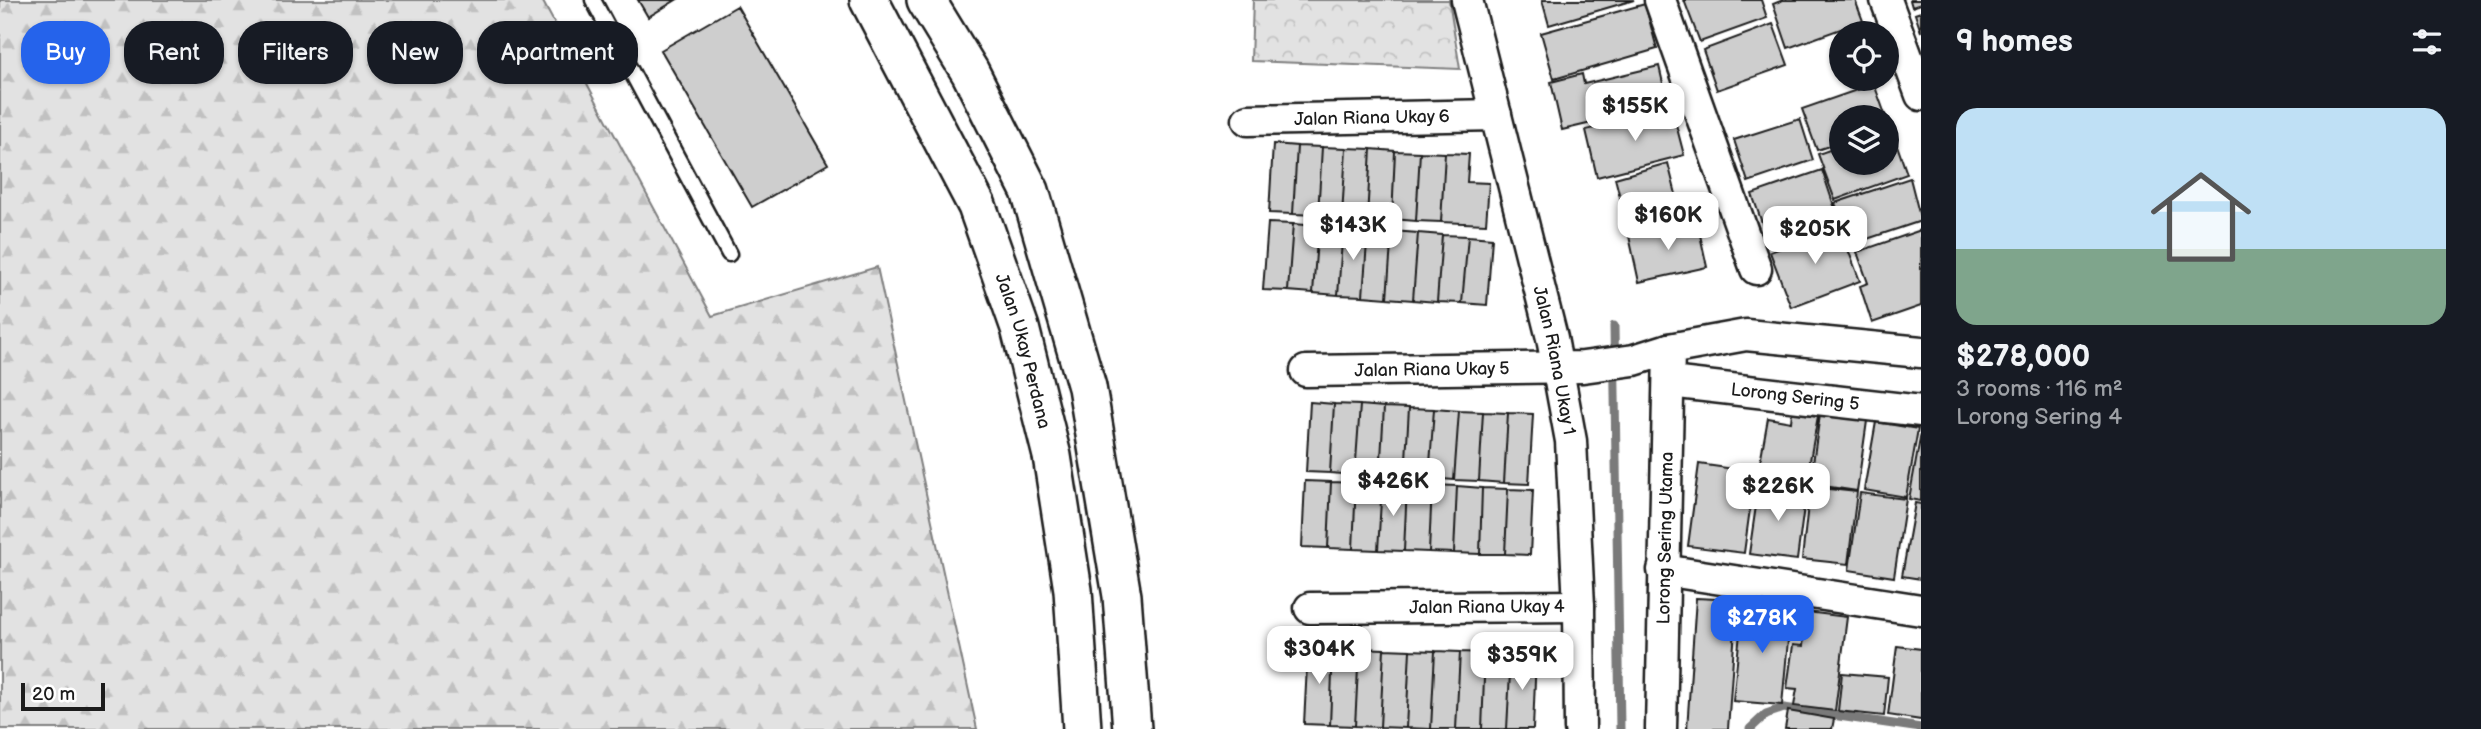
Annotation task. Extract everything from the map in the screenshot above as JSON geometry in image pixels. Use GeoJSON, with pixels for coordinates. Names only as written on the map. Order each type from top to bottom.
{"type":"FeatureCollection","features":[{"type":"Feature","properties":{"kind":"street","name":"Jalan Ukay Perdana"},"geometry":{"type":"LineString","coordinates":[[869,0],[977,206],[1020,328],[1052,456],[1073,590],[1082,729]]}},
{"type":"Feature","properties":{"kind":"street"},"geometry":{"type":"LineString","coordinates":[[926,0],[970,72],[1030,191],[1087,387],[1122,596],[1132,729]]}},
{"type":"Feature","properties":{"kind":"street","name":"Jalan Riana Ukay 1"},"geometry":{"type":"LineString","coordinates":[[1467,0],[1552,338],[1570,367],[1570,440],[1579,606],[1580,729]]}},
{"type":"Feature","properties":{"kind":"street"},"geometry":{"type":"LineString","coordinates":[[1660,0],[1756,269]]}},
{"type":"Feature","properties":{"kind":"street"},"geometry":{"type":"LineString","coordinates":[[1886,0],[1921,95]]}},
{"type":"Feature","properties":{"kind":"street","name":"Jalan Riana Ukay 6"},"geometry":{"type":"LineString","coordinates":[[1248,120],[1496,115]]}},
{"type":"Feature","properties":{"kind":"street","name":"Jalan Riana Ukay 5"},"geometry":{"type":"LineString","coordinates":[[1306,371],[1570,367],[1634,360],[1669,349],[1746,335],[1921,352]]}},
{"type":"Feature","properties":{"kind":"street","name":"Lorong Sering Utama"},"geometry":{"type":"LineString","coordinates":[[1661,729],[1669,349]]}},
{"type":"Feature","properties":{"kind":"street","name":"Lorong Sering 5"},"geometry":{"type":"LineString","coordinates":[[1670,382],[1921,411]]}},
{"type":"Feature","properties":{"kind":"street"},"geometry":{"type":"LineString","coordinates":[[1663,570],[1921,610]]}},
{"type":"Feature","properties":{"kind":"street","name":"Jalan Riana Ukay 4"},"geometry":{"type":"LineString","coordinates":[[1310,608],[1579,606]]}},
{"type":"Feature","properties":{"kind":"lane"},"geometry":{"type":"LineString","coordinates":[[593,0],[729,254]]}},
{"type":"Feature","properties":{"kind":"green space"},"geometry":{"type":"Polygon","coordinates":[[[0,0],[542,0],[553,21],[477,21],[477,84],[587,84],[712,316],[877,267],[977,729],[0,729],[0,0]]]}},
{"type":"Feature","properties":{"kind":"green space"},"geometry":{"type":"Polygon","coordinates":[[[1253,0],[1449,0],[1460,69],[1251,61],[1253,0]]]}},
{"type":"Feature","properties":{"kind":"building"},"geometry":{"type":"Polygon","coordinates":[[[638,0],[676,0],[648,17],[638,0]]]}},
{"type":"Feature","properties":{"kind":"building"},"geometry":{"type":"Polygon","coordinates":[[[1542,0],[1634,0],[1549,25],[1542,0]]]}},
{"type":"Feature","properties":{"kind":"building"},"geometry":{"type":"Polygon","coordinates":[[[1684,0],[1761,0],[1767,18],[1700,42],[1684,0]]]}},
{"type":"Feature","properties":{"kind":"building"},"geometry":{"type":"Polygon","coordinates":[[[1783,0],[1855,0],[1863,21],[1829,21],[1829,33],[1788,48],[1773,4],[1783,0]]]}},
{"type":"Feature","properties":{"kind":"building"},"geometry":{"type":"Polygon","coordinates":[[[1910,0],[1921,0],[1921,4],[1912,7],[1910,0]]]}},
{"type":"Feature","properties":{"kind":"building"},"geometry":{"type":"Polygon","coordinates":[[[1645,4],[1657,49],[1554,79],[1541,33],[1645,4]]]}},
{"type":"Feature","properties":{"kind":"building"},"geometry":{"type":"Polygon","coordinates":[[[737,6],[828,164],[752,207],[661,50],[737,6]]]}},
{"type":"Feature","properties":{"kind":"building"},"geometry":{"type":"Polygon","coordinates":[[[1921,12],[1921,32],[1915,14],[1921,12]]]}},
{"type":"Feature","properties":{"kind":"building"},"geometry":{"type":"Polygon","coordinates":[[[1773,24],[1788,65],[1717,90],[1703,50],[1773,24]]]}},
{"type":"Feature","properties":{"kind":"building"},"geometry":{"type":"Polygon","coordinates":[[[1659,66],[1668,105],[1562,130],[1551,82],[1582,74],[1584,84],[1659,66]]]}},
{"type":"Feature","properties":{"kind":"building"},"geometry":{"type":"Polygon","coordinates":[[[1854,91],[1877,91],[1882,105],[1829,105],[1829,146],[1817,150],[1802,109],[1854,91]]]}},
{"type":"Feature","properties":{"kind":"building"},"geometry":{"type":"Polygon","coordinates":[[[1672,109],[1684,155],[1597,177],[1586,130],[1672,109]]]}},
{"type":"Feature","properties":{"kind":"building"},"geometry":{"type":"Polygon","coordinates":[[[1800,119],[1813,160],[1748,182],[1734,140],[1800,119]]]}},
{"type":"Feature","properties":{"kind":"building"},"geometry":{"type":"Polygon","coordinates":[[[1273,144],[1297,146],[1293,214],[1269,213],[1273,144]]]}},
{"type":"Feature","properties":{"kind":"building"},"geometry":{"type":"Polygon","coordinates":[[[1297,146],[1322,147],[1318,215],[1293,214],[1297,146]]]}},
{"type":"Feature","properties":{"kind":"building"},"geometry":{"type":"Polygon","coordinates":[[[1322,147],[1346,148],[1342,217],[1318,215],[1322,147]]]}},
{"type":"Feature","properties":{"kind":"building"},"geometry":{"type":"Polygon","coordinates":[[[1346,148],[1371,149],[1367,218],[1342,217],[1346,148]]]}},
{"type":"Feature","properties":{"kind":"building"},"geometry":{"type":"Polygon","coordinates":[[[1371,149],[1395,151],[1392,219],[1367,218],[1371,149]]]}},
{"type":"Feature","properties":{"kind":"building"},"geometry":{"type":"Polygon","coordinates":[[[1829,150],[1829,175],[1899,175],[1899,151],[1907,174],[1835,200],[1818,154],[1829,150]]]}},
{"type":"Feature","properties":{"kind":"building"},"geometry":{"type":"Polygon","coordinates":[[[1395,151],[1420,152],[1416,221],[1392,219],[1395,151]]]}},
{"type":"Feature","properties":{"kind":"building"},"geometry":{"type":"Polygon","coordinates":[[[1420,152],[1445,153],[1441,222],[1416,221],[1420,152]]]}},
{"type":"Feature","properties":{"kind":"building"},"geometry":{"type":"Polygon","coordinates":[[[1445,153],[1469,154],[1467,182],[1489,183],[1486,224],[1441,222],[1445,153]]]}},
{"type":"Feature","properties":{"kind":"building"},"geometry":{"type":"Polygon","coordinates":[[[1668,163],[1679,206],[1626,221],[1615,178],[1668,163]]]}},
{"type":"Feature","properties":{"kind":"building"},"geometry":{"type":"Polygon","coordinates":[[[1822,170],[1838,218],[1769,243],[1752,194],[1822,170]]]}},
{"type":"Feature","properties":{"kind":"building"},"geometry":{"type":"Polygon","coordinates":[[[1910,178],[1921,221],[1849,245],[1835,203],[1910,178]]]}},
{"type":"Feature","properties":{"kind":"building"},"geometry":{"type":"Polygon","coordinates":[[[1697,221],[1707,267],[1639,282],[1629,236],[1697,221]]]}},
{"type":"Feature","properties":{"kind":"building"},"geometry":{"type":"Polygon","coordinates":[[[1268,223],[1293,224],[1288,291],[1263,290],[1268,223]]]}},
{"type":"Feature","properties":{"kind":"building"},"geometry":{"type":"Polygon","coordinates":[[[1293,224],[1318,226],[1313,293],[1288,291],[1293,224]]]}},
{"type":"Feature","properties":{"kind":"building"},"geometry":{"type":"Polygon","coordinates":[[[1318,226],[1343,228],[1338,295],[1313,293],[1318,226]]]}},
{"type":"Feature","properties":{"kind":"building"},"geometry":{"type":"Polygon","coordinates":[[[1839,226],[1860,281],[1791,307],[1770,252],[1839,226]]]}},
{"type":"Feature","properties":{"kind":"building"},"geometry":{"type":"Polygon","coordinates":[[[1343,228],[1368,229],[1363,296],[1338,295],[1343,228]]]}},
{"type":"Feature","properties":{"kind":"building"},"geometry":{"type":"Polygon","coordinates":[[[1368,229],[1392,231],[1387,298],[1363,296],[1368,229]]]}},
{"type":"Feature","properties":{"kind":"building"},"geometry":{"type":"Polygon","coordinates":[[[1921,230],[1921,306],[1872,323],[1860,286],[1868,283],[1857,252],[1921,230]]]}},
{"type":"Feature","properties":{"kind":"building"},"geometry":{"type":"Polygon","coordinates":[[[1392,231],[1418,233],[1413,300],[1387,298],[1392,231]]]}},
{"type":"Feature","properties":{"kind":"building"},"geometry":{"type":"Polygon","coordinates":[[[1418,233],[1442,235],[1437,302],[1413,300],[1418,233]]]}},
{"type":"Feature","properties":{"kind":"building"},"geometry":{"type":"Polygon","coordinates":[[[1442,235],[1468,236],[1462,303],[1437,302],[1442,235]]]}},
{"type":"Feature","properties":{"kind":"building"},"geometry":{"type":"Polygon","coordinates":[[[1468,236],[1492,238],[1487,305],[1462,303],[1468,236]]]}},
{"type":"Feature","properties":{"kind":"building"},"geometry":{"type":"Polygon","coordinates":[[[1310,402],[1334,404],[1330,473],[1306,472],[1310,402]]]}},
{"type":"Feature","properties":{"kind":"building"},"geometry":{"type":"Polygon","coordinates":[[[1334,404],[1360,405],[1355,475],[1330,473],[1334,404]]]}},
{"type":"Feature","properties":{"kind":"building"},"geometry":{"type":"Polygon","coordinates":[[[1360,405],[1384,407],[1380,476],[1355,475],[1360,405]]]}},
{"type":"Feature","properties":{"kind":"building"},"geometry":{"type":"Polygon","coordinates":[[[1384,407],[1409,408],[1405,477],[1380,476],[1384,407]]]}},
{"type":"Feature","properties":{"kind":"building"},"geometry":{"type":"Polygon","coordinates":[[[1821,407],[1868,414],[1857,491],[1810,484],[1821,407]]]}},
{"type":"Feature","properties":{"kind":"building"},"geometry":{"type":"Polygon","coordinates":[[[1409,408],[1434,409],[1429,478],[1405,477],[1409,408]]]}},
{"type":"Feature","properties":{"kind":"building"},"geometry":{"type":"Polygon","coordinates":[[[1434,409],[1459,411],[1454,480],[1429,478],[1434,409]]]}},
{"type":"Feature","properties":{"kind":"building"},"geometry":{"type":"Polygon","coordinates":[[[1459,411],[1483,412],[1479,481],[1454,480],[1459,411]]]}},
{"type":"Feature","properties":{"kind":"building"},"geometry":{"type":"Polygon","coordinates":[[[1483,412],[1508,413],[1504,483],[1479,481],[1483,412]]]}},
{"type":"Feature","properties":{"kind":"building"},"geometry":{"type":"Polygon","coordinates":[[[1792,412],[1818,416],[1805,488],[1757,479],[1768,418],[1791,422],[1792,412]]]}},
{"type":"Feature","properties":{"kind":"building"},"geometry":{"type":"Polygon","coordinates":[[[1508,413],[1533,414],[1529,484],[1504,483],[1508,413]]]}},
{"type":"Feature","properties":{"kind":"building"},"geometry":{"type":"Polygon","coordinates":[[[1876,422],[1918,429],[1906,497],[1864,490],[1876,422]]]}},
{"type":"Feature","properties":{"kind":"building"},"geometry":{"type":"Polygon","coordinates":[[[1921,433],[1921,501],[1909,499],[1921,433]]]}},
{"type":"Feature","properties":{"kind":"building"},"geometry":{"type":"Polygon","coordinates":[[[1699,464],[1755,472],[1744,553],[1688,546],[1699,464]]]}},
{"type":"Feature","properties":{"kind":"building"},"geometry":{"type":"Polygon","coordinates":[[[1305,481],[1331,482],[1328,548],[1302,547],[1305,481]]]}},
{"type":"Feature","properties":{"kind":"building"},"geometry":{"type":"Polygon","coordinates":[[[1331,482],[1356,483],[1353,549],[1328,548],[1331,482]]]}},
{"type":"Feature","properties":{"kind":"building"},"geometry":{"type":"Polygon","coordinates":[[[1356,483],[1382,484],[1378,550],[1353,549],[1356,483]]]}},
{"type":"Feature","properties":{"kind":"building"},"geometry":{"type":"Polygon","coordinates":[[[1382,484],[1407,485],[1404,551],[1378,550],[1382,484]]]}},
{"type":"Feature","properties":{"kind":"building"},"geometry":{"type":"Polygon","coordinates":[[[1407,485],[1432,485],[1429,552],[1404,551],[1407,485]]]}},
{"type":"Feature","properties":{"kind":"building"},"geometry":{"type":"Polygon","coordinates":[[[1432,485],[1457,486],[1454,553],[1429,552],[1432,485]]]}},
{"type":"Feature","properties":{"kind":"building"},"geometry":{"type":"Polygon","coordinates":[[[1759,485],[1806,491],[1797,560],[1749,554],[1759,485]]]}},
{"type":"Feature","properties":{"kind":"building"},"geometry":{"type":"Polygon","coordinates":[[[1457,486],[1482,488],[1480,554],[1454,553],[1457,486]]]}},
{"type":"Feature","properties":{"kind":"building"},"geometry":{"type":"Polygon","coordinates":[[[1810,487],[1857,492],[1848,564],[1802,559],[1810,487]]]}},
{"type":"Feature","properties":{"kind":"building"},"geometry":{"type":"Polygon","coordinates":[[[1482,488],[1508,489],[1505,554],[1480,554],[1482,488]]]}},
{"type":"Feature","properties":{"kind":"building"},"geometry":{"type":"Polygon","coordinates":[[[1508,489],[1533,490],[1530,555],[1505,554],[1508,489]]]}},
{"type":"Feature","properties":{"kind":"building"},"geometry":{"type":"Polygon","coordinates":[[[1860,493],[1906,499],[1894,577],[1849,570],[1860,493]]]}},
{"type":"Feature","properties":{"kind":"building"},"geometry":{"type":"Polygon","coordinates":[[[1915,503],[1921,504],[1921,579],[1902,576],[1915,503]]]}},
{"type":"Feature","properties":{"kind":"building"},"geometry":{"type":"Polygon","coordinates":[[[1696,598],[1737,600],[1728,729],[1687,729],[1696,598]]]}},
{"type":"Feature","properties":{"kind":"building"},"geometry":{"type":"Polygon","coordinates":[[[1743,604],[1791,608],[1782,705],[1733,701],[1743,604]]]}},
{"type":"Feature","properties":{"kind":"building"},"geometry":{"type":"Polygon","coordinates":[[[1807,612],[1847,617],[1835,711],[1794,706],[1797,689],[1787,688],[1793,645],[1803,646],[1807,612]]]}},
{"type":"Feature","properties":{"kind":"building"},"geometry":{"type":"Polygon","coordinates":[[[1308,646],[1333,647],[1330,725],[1304,724],[1308,646]]]}},
{"type":"Feature","properties":{"kind":"building"},"geometry":{"type":"Polygon","coordinates":[[[1897,646],[1921,649],[1921,720],[1888,715],[1897,646]]]}},
{"type":"Feature","properties":{"kind":"building"},"geometry":{"type":"Polygon","coordinates":[[[1333,647],[1359,648],[1355,726],[1330,725],[1333,647]]]}},
{"type":"Feature","properties":{"kind":"building"},"geometry":{"type":"Polygon","coordinates":[[[1359,648],[1384,649],[1380,727],[1355,726],[1359,648]]]}},
{"type":"Feature","properties":{"kind":"building"},"geometry":{"type":"Polygon","coordinates":[[[1384,649],[1410,650],[1406,728],[1380,727],[1384,649]]]}},
{"type":"Feature","properties":{"kind":"building"},"geometry":{"type":"Polygon","coordinates":[[[1410,650],[1435,651],[1431,729],[1406,728],[1410,650]]]}},
{"type":"Feature","properties":{"kind":"building"},"geometry":{"type":"Polygon","coordinates":[[[1435,651],[1460,652],[1456,729],[1431,729],[1435,651]]]}},
{"type":"Feature","properties":{"kind":"building"},"geometry":{"type":"Polygon","coordinates":[[[1460,652],[1485,653],[1482,729],[1456,729],[1460,652]]]}},
{"type":"Feature","properties":{"kind":"building"},"geometry":{"type":"Polygon","coordinates":[[[1485,653],[1511,654],[1507,729],[1482,729],[1485,653]]]}},
{"type":"Feature","properties":{"kind":"building"},"geometry":{"type":"Polygon","coordinates":[[[1511,654],[1536,655],[1533,729],[1507,729],[1511,654]]]}},
{"type":"Feature","properties":{"kind":"building"},"geometry":{"type":"Polygon","coordinates":[[[1842,673],[1888,677],[1884,716],[1838,711],[1842,673]]]}},
{"type":"Feature","properties":{"kind":"building"},"geometry":{"type":"Polygon","coordinates":[[[1788,711],[1834,719],[1832,729],[1785,729],[1788,711]]]}},
{"type":"Feature","properties":{"kind":"waterway"},"geometry":{"type":"LineString","coordinates":[[1614,326],[1620,729]]}},
{"type":"Feature","properties":{"kind":"waterway"},"geometry":{"type":"LineString","coordinates":[[1750,729],[1766,714],[1784,708],[1921,728]]}}]}
